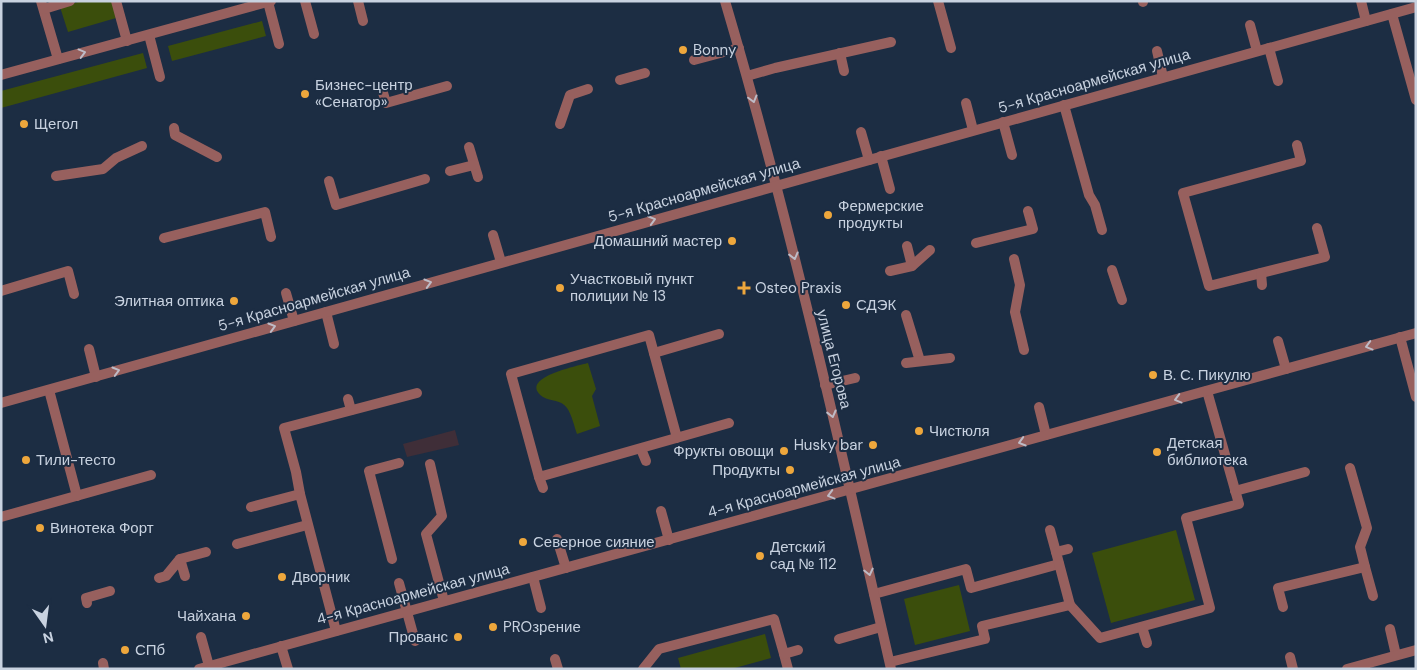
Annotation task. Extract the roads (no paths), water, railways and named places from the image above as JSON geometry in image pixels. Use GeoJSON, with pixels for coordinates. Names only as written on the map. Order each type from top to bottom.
{"type":"FeatureCollection","features":[{"type":"Feature","properties":{"kind":"street"},"geometry":{"type":"LineString","coordinates":[[58,59],[42,5],[70,1]]}},
{"type":"Feature","properties":{"kind":"street"},"geometry":{"type":"LineString","coordinates":[[116,1],[127,41]]}},
{"type":"Feature","properties":{"kind":"street"},"geometry":{"type":"LineString","coordinates":[[305,1],[314,34]]}},
{"type":"Feature","properties":{"kind":"street"},"geometry":{"type":"LineString","coordinates":[[358,1],[363,21]]}},
{"type":"Feature","properties":{"kind":"street","name":"улица Егорова"},"geometry":{"type":"LineString","coordinates":[[725,1],[776,185],[850,489],[890,666]]}},
{"type":"Feature","properties":{"kind":"street"},"geometry":{"type":"LineString","coordinates":[[938,1],[951,48]]}},
{"type":"Feature","properties":{"kind":"street"},"geometry":{"type":"LineString","coordinates":[[1361,1],[1366,21]]}},
{"type":"Feature","properties":{"kind":"street"},"geometry":{"type":"LineString","coordinates":[[1,75],[149,35],[236,6],[269,2],[279,44]]}},
{"type":"Feature","properties":{"kind":"street","name":"5-я Красноармейская улица"},"geometry":{"type":"LineString","coordinates":[[1,403],[1416,7]]}},
{"type":"Feature","properties":{"kind":"street"},"geometry":{"type":"LineString","coordinates":[[1392,14],[1416,100]]}},
{"type":"Feature","properties":{"kind":"street"},"geometry":{"type":"LineString","coordinates":[[1250,25],[1257,51]]}},
{"type":"Feature","properties":{"kind":"street"},"geometry":{"type":"LineString","coordinates":[[149,35],[160,77]]}},
{"type":"Feature","properties":{"kind":"street"},"geometry":{"type":"LineString","coordinates":[[747,76],[891,42]]}},
{"type":"Feature","properties":{"kind":"street"},"geometry":{"type":"LineString","coordinates":[[694,60],[739,48]]}},
{"type":"Feature","properties":{"kind":"street"},"geometry":{"type":"LineString","coordinates":[[1269,48],[1278,81]]}},
{"type":"Feature","properties":{"kind":"street"},"geometry":{"type":"LineString","coordinates":[[1157,51],[1164,77]]}},
{"type":"Feature","properties":{"kind":"street"},"geometry":{"type":"LineString","coordinates":[[840,53],[844,71]]}},
{"type":"Feature","properties":{"kind":"street"},"geometry":{"type":"LineString","coordinates":[[620,80],[646,73]]}},
{"type":"Feature","properties":{"kind":"street"},"geometry":{"type":"LineString","coordinates":[[382,89],[386,102],[447,86]]}},
{"type":"Feature","properties":{"kind":"street"},"geometry":{"type":"LineString","coordinates":[[560,124],[570,94],[588,89]]}},
{"type":"Feature","properties":{"kind":"street"},"geometry":{"type":"LineString","coordinates":[[966,103],[973,130]]}},
{"type":"Feature","properties":{"kind":"street"},"geometry":{"type":"LineString","coordinates":[[1064,105],[1089,195],[1095,205],[1102,230]]}},
{"type":"Feature","properties":{"kind":"street"},"geometry":{"type":"LineString","coordinates":[[1003,122],[1012,155]]}},
{"type":"Feature","properties":{"kind":"street"},"geometry":{"type":"LineString","coordinates":[[174,128],[175,135],[217,156]]}},
{"type":"Feature","properties":{"kind":"street"},"geometry":{"type":"LineString","coordinates":[[861,132],[869,160]]}},
{"type":"Feature","properties":{"kind":"street"},"geometry":{"type":"LineString","coordinates":[[1297,145],[1302,161],[1183,193],[1208,286],[1325,256],[1317,228]]}},
{"type":"Feature","properties":{"kind":"street"},"geometry":{"type":"LineString","coordinates":[[56,176],[103,169],[116,158],[142,146]]}},
{"type":"Feature","properties":{"kind":"street"},"geometry":{"type":"LineString","coordinates":[[469,147],[478,177]]}},
{"type":"Feature","properties":{"kind":"street"},"geometry":{"type":"LineString","coordinates":[[881,156],[890,189]]}},
{"type":"Feature","properties":{"kind":"street"},"geometry":{"type":"LineString","coordinates":[[450,171],[474,165]]}},
{"type":"Feature","properties":{"kind":"street"},"geometry":{"type":"LineString","coordinates":[[329,181],[336,205],[425,179]]}},
{"type":"Feature","properties":{"kind":"street"},"geometry":{"type":"LineString","coordinates":[[976,243],[1033,229],[1028,211]]}},
{"type":"Feature","properties":{"kind":"street"},"geometry":{"type":"LineString","coordinates":[[164,238],[265,212],[271,237]]}},
{"type":"Feature","properties":{"kind":"street"},"geometry":{"type":"LineString","coordinates":[[493,235],[501,262]]}},
{"type":"Feature","properties":{"kind":"street"},"geometry":{"type":"LineString","coordinates":[[907,246],[912,266]]}},
{"type":"Feature","properties":{"kind":"street"},"geometry":{"type":"LineString","coordinates":[[890,271],[912,266],[930,250]]}},
{"type":"Feature","properties":{"kind":"street"},"geometry":{"type":"LineString","coordinates":[[1014,259],[1020,285],[1014,312],[1024,350]]}},
{"type":"Feature","properties":{"kind":"street"},"geometry":{"type":"LineString","coordinates":[[1112,270],[1122,300]]}},
{"type":"Feature","properties":{"kind":"street"},"geometry":{"type":"LineString","coordinates":[[1,291],[68,271],[74,294]]}},
{"type":"Feature","properties":{"kind":"street"},"geometry":{"type":"LineString","coordinates":[[1261,273],[1262,285]]}},
{"type":"Feature","properties":{"kind":"street"},"geometry":{"type":"LineString","coordinates":[[286,294],[294,321]]}},
{"type":"Feature","properties":{"kind":"street"},"geometry":{"type":"LineString","coordinates":[[326,312],[334,344]]}},
{"type":"Feature","properties":{"kind":"street"},"geometry":{"type":"LineString","coordinates":[[906,315],[920,362]]}},
{"type":"Feature","properties":{"kind":"street","name":"4-я Красноармейская улица"},"geometry":{"type":"LineString","coordinates":[[204,667],[1416,333]]}},
{"type":"Feature","properties":{"kind":"street"},"geometry":{"type":"LineString","coordinates":[[654,353],[719,334]]}},
{"type":"Feature","properties":{"kind":"street"},"geometry":{"type":"LineString","coordinates":[[543,488],[511,374],[649,335],[677,438]]}},
{"type":"Feature","properties":{"kind":"street"},"geometry":{"type":"LineString","coordinates":[[1400,337],[1416,397]]}},
{"type":"Feature","properties":{"kind":"street"},"geometry":{"type":"LineString","coordinates":[[1278,341],[1286,369]]}},
{"type":"Feature","properties":{"kind":"street"},"geometry":{"type":"LineString","coordinates":[[89,349],[96,376]]}},
{"type":"Feature","properties":{"kind":"street"},"geometry":{"type":"LineString","coordinates":[[906,363],[950,358]]}},
{"type":"Feature","properties":{"kind":"street"},"geometry":{"type":"LineString","coordinates":[[825,385],[855,378]]}},
{"type":"Feature","properties":{"kind":"street"},"geometry":{"type":"LineString","coordinates":[[49,390],[77,496]]}},
{"type":"Feature","properties":{"kind":"street"},"geometry":{"type":"LineString","coordinates":[[1050,530],[1070,605],[1100,638],[1210,608],[1186,518],[1239,504],[1207,391]]}},
{"type":"Feature","properties":{"kind":"street"},"geometry":{"type":"LineString","coordinates":[[336,631],[307,525],[296,472],[284,428],[417,393]]}},
{"type":"Feature","properties":{"kind":"street"},"geometry":{"type":"LineString","coordinates":[[348,399],[351,410]]}},
{"type":"Feature","properties":{"kind":"street"},"geometry":{"type":"LineString","coordinates":[[1039,407],[1046,435]]}},
{"type":"Feature","properties":{"kind":"street"},"geometry":{"type":"LineString","coordinates":[[540,477],[729,423]]}},
{"type":"Feature","properties":{"kind":"street"},"geometry":{"type":"LineString","coordinates":[[641,449],[646,461]]}},
{"type":"Feature","properties":{"kind":"street"},"geometry":{"type":"LineString","coordinates":[[392,559],[369,471],[399,463]]}},
{"type":"Feature","properties":{"kind":"street"},"geometry":{"type":"LineString","coordinates":[[430,464],[442,516],[426,534],[444,601]]}},
{"type":"Feature","properties":{"kind":"street"},"geometry":{"type":"LineString","coordinates":[[1350,468],[1367,528],[1360,547],[1373,596]]}},
{"type":"Feature","properties":{"kind":"street"},"geometry":{"type":"LineString","coordinates":[[1235,491],[1305,472]]}},
{"type":"Feature","properties":{"kind":"street"},"geometry":{"type":"LineString","coordinates":[[1,516],[151,475]]}},
{"type":"Feature","properties":{"kind":"street"},"geometry":{"type":"LineString","coordinates":[[252,507],[300,494]]}},
{"type":"Feature","properties":{"kind":"street"},"geometry":{"type":"LineString","coordinates":[[661,511],[669,540]]}},
{"type":"Feature","properties":{"kind":"street"},"geometry":{"type":"LineString","coordinates":[[236,544],[307,525]]}},
{"type":"Feature","properties":{"kind":"street"},"geometry":{"type":"LineString","coordinates":[[558,539],[566,568]]}},
{"type":"Feature","properties":{"kind":"street"},"geometry":{"type":"LineString","coordinates":[[1056,552],[1068,549]]}},
{"type":"Feature","properties":{"kind":"street"},"geometry":{"type":"LineString","coordinates":[[160,578],[166,576],[180,559],[206,552]]}},
{"type":"Feature","properties":{"kind":"street"},"geometry":{"type":"LineString","coordinates":[[180,559],[184,576]]}},
{"type":"Feature","properties":{"kind":"street"},"geometry":{"type":"LineString","coordinates":[[874,594],[966,570],[971,588],[1059,564]]}},
{"type":"Feature","properties":{"kind":"street"},"geometry":{"type":"LineString","coordinates":[[1284,607],[1278,588],[1365,567]]}},
{"type":"Feature","properties":{"kind":"street"},"geometry":{"type":"LineString","coordinates":[[533,577],[541,608]]}},
{"type":"Feature","properties":{"kind":"street"},"geometry":{"type":"LineString","coordinates":[[399,583],[415,641]]}},
{"type":"Feature","properties":{"kind":"street"},"geometry":{"type":"LineString","coordinates":[[87,603],[86,598],[110,591]]}},
{"type":"Feature","properties":{"kind":"street"},"geometry":{"type":"LineString","coordinates":[[890,666],[985,639],[982,626],[1070,605]]}},
{"type":"Feature","properties":{"kind":"street"},"geometry":{"type":"LineString","coordinates":[[643,669],[660,649],[774,618],[788,669]]}},
{"type":"Feature","properties":{"kind":"street"},"geometry":{"type":"LineString","coordinates":[[1142,627],[1147,643]]}},
{"type":"Feature","properties":{"kind":"street"},"geometry":{"type":"LineString","coordinates":[[839,638],[881,628]]}},
{"type":"Feature","properties":{"kind":"street"},"geometry":{"type":"LineString","coordinates":[[1390,629],[1396,655]]}},
{"type":"Feature","properties":{"kind":"street"},"geometry":{"type":"LineString","coordinates":[[201,637],[204,667]]}},
{"type":"Feature","properties":{"kind":"street"},"geometry":{"type":"LineString","coordinates":[[282,646],[288,669]]}},
{"type":"Feature","properties":{"kind":"street"},"geometry":{"type":"LineString","coordinates":[[784,654],[798,650]]}},
{"type":"Feature","properties":{"kind":"street"},"geometry":{"type":"LineString","coordinates":[[1346,669],[1416,650]]}},
{"type":"Feature","properties":{"kind":"street"},"geometry":{"type":"LineString","coordinates":[[1290,656],[1293,669]]}},
{"type":"Feature","properties":{"kind":"place","name":"Bonny"},"geometry":{"type":"Point","coordinates":[683,50]}},
{"type":"Feature","properties":{"kind":"place","name":"Бизнес-центр «Сенатор»"},"geometry":{"type":"Point","coordinates":[305,94]}},
{"type":"Feature","properties":{"kind":"place","name":"Щегол"},"geometry":{"type":"Point","coordinates":[24,124]}},
{"type":"Feature","properties":{"kind":"place","name":"Фермерские продукты"},"geometry":{"type":"Point","coordinates":[828,215]}},
{"type":"Feature","properties":{"kind":"place","name":"Домашний мастер"},"geometry":{"type":"Point","coordinates":[732,241]}},
{"type":"Feature","properties":{"kind":"place","name":"Участковый пункт полиции № 13"},"geometry":{"type":"Point","coordinates":[560,288]}},
{"type":"Feature","properties":{"kind":"place","name":"Osteo Praxis"},"geometry":{"type":"Point","coordinates":[744,288]}},
{"type":"Feature","properties":{"kind":"place","name":"Элитная оптика"},"geometry":{"type":"Point","coordinates":[234,301]}},
{"type":"Feature","properties":{"kind":"place","name":"СДЭК"},"geometry":{"type":"Point","coordinates":[846,305]}},
{"type":"Feature","properties":{"kind":"place","name":"В. С. Пикулю"},"geometry":{"type":"Point","coordinates":[1153,375]}},
{"type":"Feature","properties":{"kind":"place","name":"Чистюля"},"geometry":{"type":"Point","coordinates":[919,431]}},
{"type":"Feature","properties":{"kind":"place","name":"Husky bar"},"geometry":{"type":"Point","coordinates":[873,445]}},
{"type":"Feature","properties":{"kind":"place","name":"Фрукты овощи"},"geometry":{"type":"Point","coordinates":[784,451]}},
{"type":"Feature","properties":{"kind":"place","name":"Детская библиотека"},"geometry":{"type":"Point","coordinates":[1157,452]}},
{"type":"Feature","properties":{"kind":"place","name":"Тили-тесто"},"geometry":{"type":"Point","coordinates":[26,460]}},
{"type":"Feature","properties":{"kind":"place","name":"Продукты"},"geometry":{"type":"Point","coordinates":[790,470]}},
{"type":"Feature","properties":{"kind":"place","name":"Винотека Форт"},"geometry":{"type":"Point","coordinates":[40,528]}},
{"type":"Feature","properties":{"kind":"place","name":"Северное сияние"},"geometry":{"type":"Point","coordinates":[523,542]}},
{"type":"Feature","properties":{"kind":"place","name":"Детский сад № 112"},"geometry":{"type":"Point","coordinates":[760,556]}},
{"type":"Feature","properties":{"kind":"place","name":"Дворник"},"geometry":{"type":"Point","coordinates":[282,577]}},
{"type":"Feature","properties":{"kind":"place","name":"Чайхана"},"geometry":{"type":"Point","coordinates":[246,616]}},
{"type":"Feature","properties":{"kind":"place","name":"PROзрение"},"geometry":{"type":"Point","coordinates":[493,627]}},
{"type":"Feature","properties":{"kind":"place","name":"Прованс"},"geometry":{"type":"Point","coordinates":[458,637]}},
{"type":"Feature","properties":{"kind":"place","name":"СПб"},"geometry":{"type":"Point","coordinates":[125,650]}}]}
